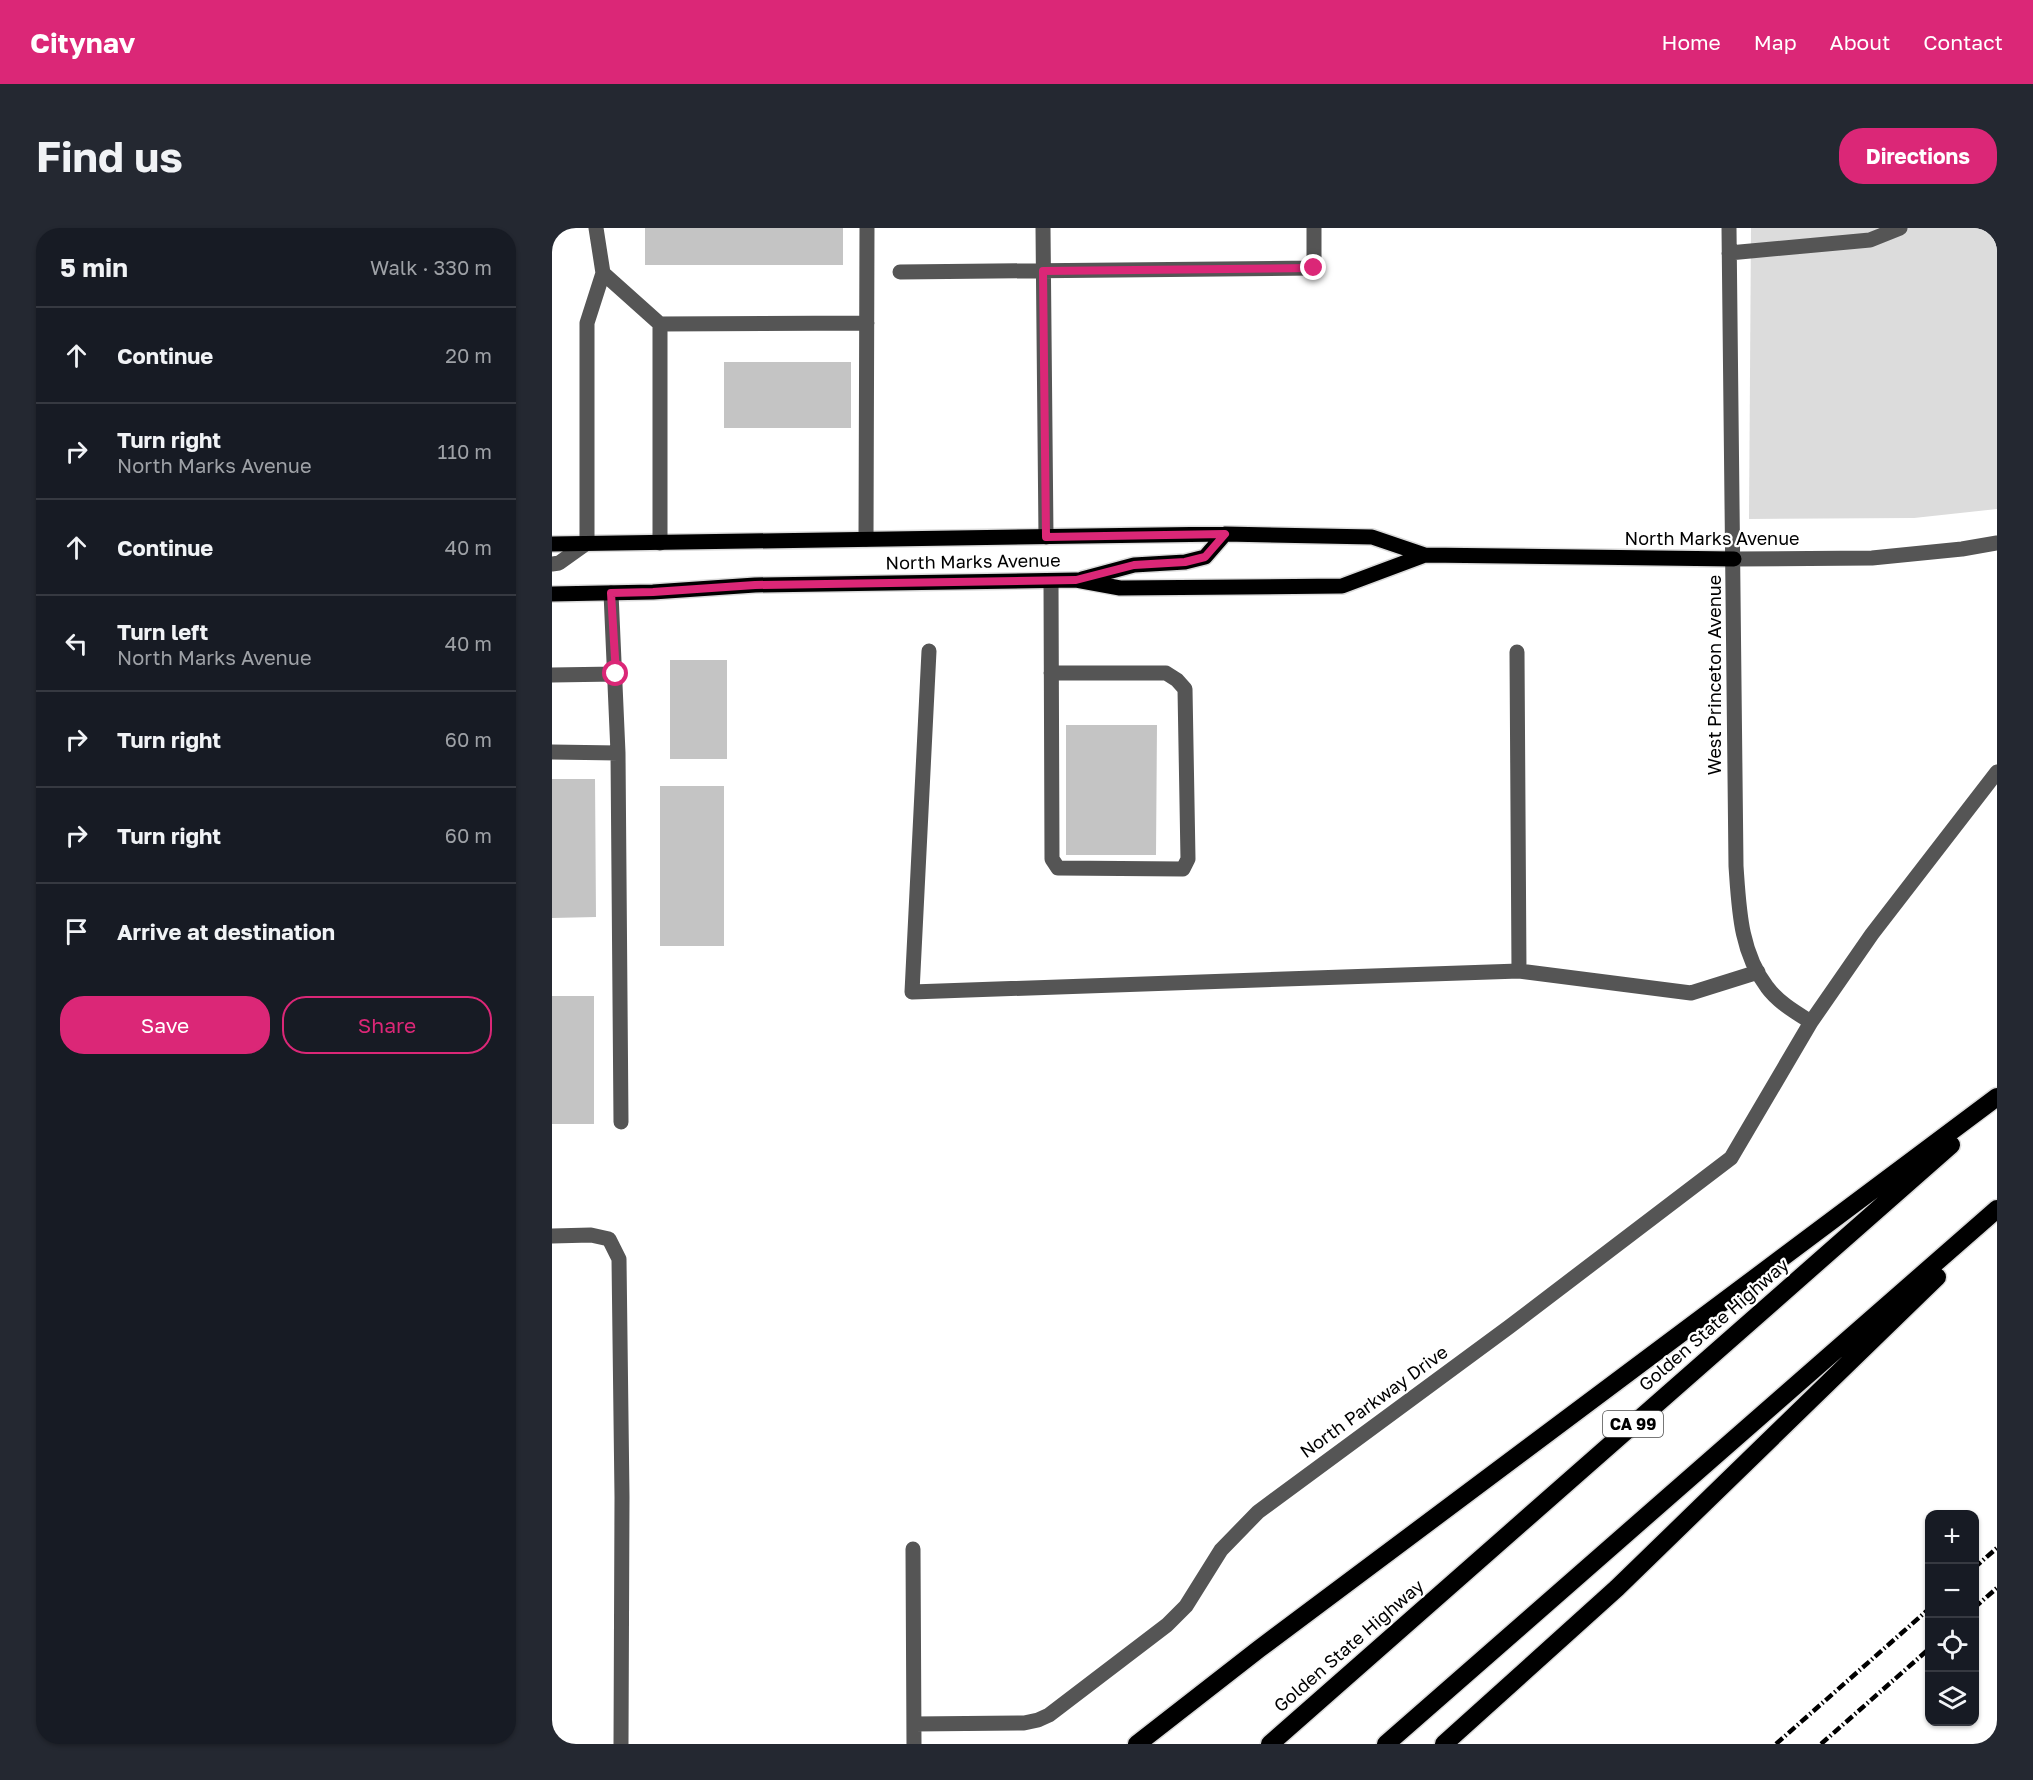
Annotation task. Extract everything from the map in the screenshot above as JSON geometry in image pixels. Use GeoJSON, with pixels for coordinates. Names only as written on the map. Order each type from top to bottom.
{"type":"FeatureCollection","features":[{"type":"Feature","properties":{"kind":"highway"},"geometry":{"type":"LineString","coordinates":[[1137,1744],[1258,1649],[1997,1097]]}},
{"type":"Feature","properties":{"kind":"highway","name":"Golden State Highway"},"geometry":{"type":"LineString","coordinates":[[1269,1744],[1997,1104]]}},
{"type":"Feature","properties":{"kind":"highway"},"geometry":{"type":"LineString","coordinates":[[1386,1744],[1997,1209]]}},
{"type":"Feature","properties":{"kind":"highway"},"geometry":{"type":"LineString","coordinates":[[1461,1744],[1617,1588],[1997,1218]]}},
{"type":"Feature","properties":{"kind":"highway"},"geometry":{"type":"LineString","coordinates":[[1444,1744],[1617,1588]]}},
{"type":"Feature","properties":{"kind":"main road","name":"North Marks Avenue"},"geometry":{"type":"LineString","coordinates":[[552,544],[1225,534],[1372,537],[1425,555],[1734,559]]}},
{"type":"Feature","properties":{"kind":"main road"},"geometry":{"type":"LineString","coordinates":[[1076,580],[1134,565],[1185,562],[1205,557],[1225,534]]}},
{"type":"Feature","properties":{"kind":"main road","name":"North Marks Avenue"},"geometry":{"type":"LineString","coordinates":[[552,594],[653,592],[755,585],[1076,580],[1120,588],[1341,586],[1425,555]]}},
{"type":"Feature","properties":{"kind":"street"},"geometry":{"type":"LineString","coordinates":[[552,564],[559,564],[587,543],[587,323],[603,273],[596,228]]}},
{"type":"Feature","properties":{"kind":"street"},"geometry":{"type":"LineString","coordinates":[[866,539],[867,228]]}},
{"type":"Feature","properties":{"kind":"street"},"geometry":{"type":"LineString","coordinates":[[1043,228],[1046,537]]}},
{"type":"Feature","properties":{"kind":"street"},"geometry":{"type":"LineString","coordinates":[[900,272],[1314,268],[1314,228]]}},
{"type":"Feature","properties":{"kind":"street","name":"West Princeton Avenue"},"geometry":{"type":"LineString","coordinates":[[1729,228],[1736,866],[1740,926],[1751,958],[1767,987],[1784,1004],[1811,1022]]}},
{"type":"Feature","properties":{"kind":"street"},"geometry":{"type":"LineString","coordinates":[[1729,253],[1870,240],[1900,228]]}},
{"type":"Feature","properties":{"kind":"street"},"geometry":{"type":"LineString","coordinates":[[603,273],[660,324],[867,324]]}},
{"type":"Feature","properties":{"kind":"street"},"geometry":{"type":"LineString","coordinates":[[660,324],[660,543]]}},
{"type":"Feature","properties":{"kind":"street","name":"North Marks Avenue"},"geometry":{"type":"LineString","coordinates":[[1734,559],[1872,558],[1997,543]]}},
{"type":"Feature","properties":{"kind":"street"},"geometry":{"type":"LineString","coordinates":[[1051,581],[1051,673],[1052,859],[1058,868],[1183,869],[1188,859],[1185,689],[1167,673],[1051,673]]}},
{"type":"Feature","properties":{"kind":"street"},"geometry":{"type":"LineString","coordinates":[[611,593],[618,753],[621,1122]]}},
{"type":"Feature","properties":{"kind":"street"},"geometry":{"type":"LineString","coordinates":[[929,651],[912,992],[1519,971],[1691,993],[1758,972]]}},
{"type":"Feature","properties":{"kind":"street"},"geometry":{"type":"LineString","coordinates":[[1517,652],[1519,971]]}},
{"type":"Feature","properties":{"kind":"street"},"geometry":{"type":"LineString","coordinates":[[552,675],[616,674]]}},
{"type":"Feature","properties":{"kind":"street"},"geometry":{"type":"LineString","coordinates":[[552,752],[618,753]]}},
{"type":"Feature","properties":{"kind":"street","name":"North Parkway Drive"},"geometry":{"type":"LineString","coordinates":[[914,1724],[1024,1723],[1049,1715],[1167,1625],[1186,1606],[1221,1550],[1258,1512],[1509,1327],[1731,1158],[1811,1022],[1872,934],[1997,772]]}},
{"type":"Feature","properties":{"kind":"street"},"geometry":{"type":"LineString","coordinates":[[552,1236],[591,1235],[609,1239],[619,1259],[622,1497],[621,1744]]}},
{"type":"Feature","properties":{"kind":"street"},"geometry":{"type":"LineString","coordinates":[[913,1550],[914,1744]]}},
{"type":"Feature","properties":{"kind":"shaded area"},"geometry":{"type":"Polygon","coordinates":[[[1751,228],[1997,228],[1997,509],[1914,518],[1749,519],[1751,228]]]}},
{"type":"Feature","properties":{"kind":"building"},"geometry":{"type":"Polygon","coordinates":[[[645,228],[843,228],[843,265],[645,265],[645,228]]]}},
{"type":"Feature","properties":{"kind":"building"},"geometry":{"type":"Polygon","coordinates":[[[724,362],[851,362],[851,428],[724,428],[724,362]]]}},
{"type":"Feature","properties":{"kind":"building"},"geometry":{"type":"Polygon","coordinates":[[[670,660],[727,660],[727,759],[670,759],[670,660]]]}},
{"type":"Feature","properties":{"kind":"building"},"geometry":{"type":"Polygon","coordinates":[[[1066,725],[1157,725],[1156,855],[1066,855],[1066,725]]]}},
{"type":"Feature","properties":{"kind":"building"},"geometry":{"type":"Polygon","coordinates":[[[552,779],[595,779],[596,917],[552,918],[552,779]]]}},
{"type":"Feature","properties":{"kind":"building"},"geometry":{"type":"Polygon","coordinates":[[[660,786],[724,786],[724,946],[660,946],[660,786]]]}},
{"type":"Feature","properties":{"kind":"building"},"geometry":{"type":"Polygon","coordinates":[[[552,996],[594,996],[594,1124],[552,1124],[552,996]]]}},
{"type":"Feature","properties":{"kind":"railway"},"geometry":{"type":"LineString","coordinates":[[1979,1564],[1997,1548]]}},
{"type":"Feature","properties":{"kind":"railway"},"geometry":{"type":"LineString","coordinates":[[1979,1604],[1997,1588]]}},
{"type":"Feature","properties":{"kind":"railway"},"geometry":{"type":"LineString","coordinates":[[1776,1744],[1925,1612]]}},
{"type":"Feature","properties":{"kind":"railway"},"geometry":{"type":"LineString","coordinates":[[1821,1744],[1925,1652]]}},
{"type":"Feature","properties":{"kind":"route"},"geometry":{"type":"LineString","coordinates":[[616,674],[611,593],[755,585],[1076,580],[1134,565],[1185,562],[1205,557],[1225,534],[1046,537],[1043,271],[1314,268]]}}]}
